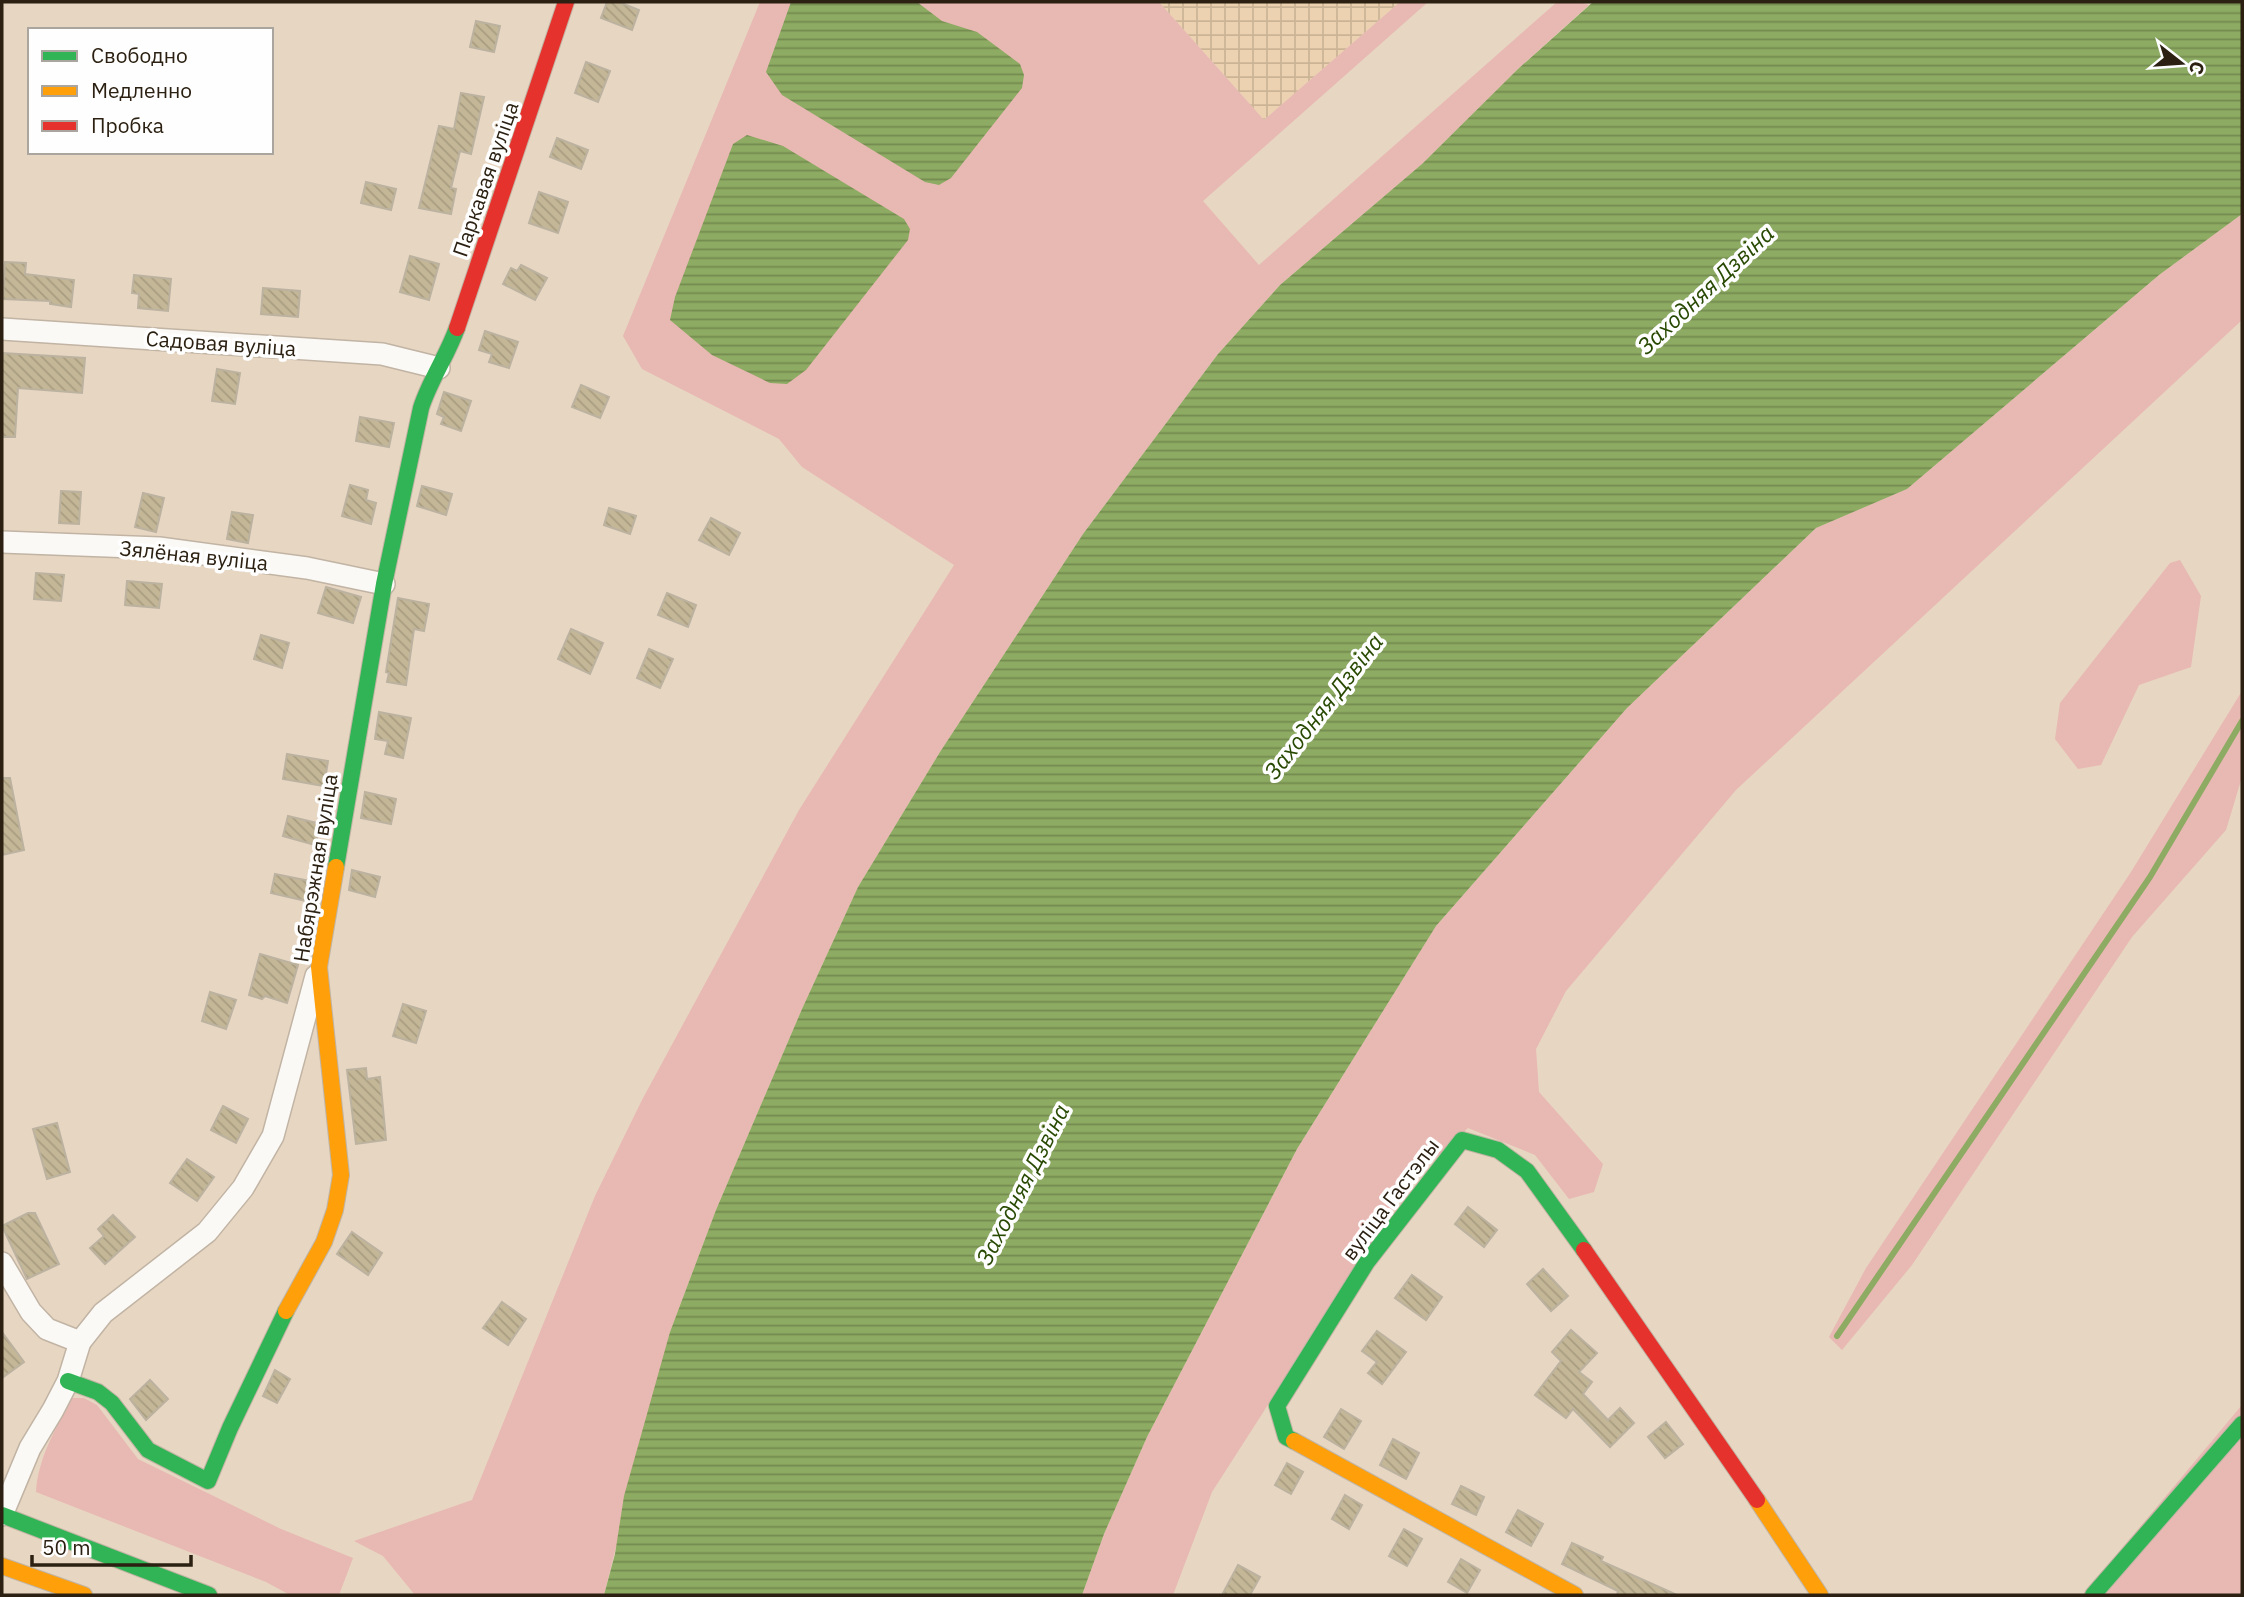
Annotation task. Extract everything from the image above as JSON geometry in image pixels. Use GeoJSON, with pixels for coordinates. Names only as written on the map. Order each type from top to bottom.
{"type":"FeatureCollection","features":[{"type":"Feature","properties":{"kind":"street","name":"Паркавая вуліца"},"geometry":{"type":"LineString","coordinates":[[439,368],[452,342],[566,2]]}},
{"type":"Feature","properties":{"kind":"street","name":"Садовая вуліца"},"geometry":{"type":"LineString","coordinates":[[2,329],[382,354],[439,368]]}},
{"type":"Feature","properties":{"kind":"street","name":"Набярэжная вуліца"},"geometry":{"type":"LineString","coordinates":[[68,1381],[98,1392],[112,1403],[148,1450],[208,1482],[269,1343],[324,1242],[335,1210],[341,1175],[319,967],[384,584],[421,408],[428,386],[439,368]]}},
{"type":"Feature","properties":{"kind":"street","name":"Зялёная вуліца"},"geometry":{"type":"LineString","coordinates":[[2,542],[173,549],[307,568],[384,584]]}},
{"type":"Feature","properties":{"kind":"street"},"geometry":{"type":"LineString","coordinates":[[209,1595],[2,1515],[30,1448],[54,1410],[68,1381],[80,1342],[103,1313],[208,1232],[243,1188],[273,1136],[319,967]]}},
{"type":"Feature","properties":{"kind":"street","name":"вуліца Гастэлы"},"geometry":{"type":"LineString","coordinates":[[1575,1595],[1286,1437],[1278,1406],[1367,1262],[1462,1140],[1498,1150],[1527,1171],[1626,1309],[1820,1595]]}},
{"type":"Feature","properties":{"kind":"street"},"geometry":{"type":"LineString","coordinates":[[2,1263],[31,1312],[47,1329],[80,1342]]}},
{"type":"Feature","properties":{"kind":"street"},"geometry":{"type":"LineString","coordinates":[[2092,1595],[2242,1424]]}},
{"type":"Feature","properties":{"kind":"street"},"geometry":{"type":"LineString","coordinates":[[2,1566],[83,1595]]}},
{"type":"Feature","properties":{"kind":"shaded area"},"geometry":{"type":"Polygon","coordinates":[[[760,2],[1159,2],[1264,120],[1400,2],[1428,2],[1203,201],[1259,265],[1557,2],[1580,2],[1589,5],[1518,69],[1422,164],[1280,285],[1218,354],[1083,534],[940,752],[858,887],[802,1009],[716,1210],[670,1332],[604,1595],[415,1595],[383,1556],[354,1541],[472,1500],[595,1196],[642,1100],[799,810],[954,565],[802,467],[779,439],[642,369],[623,336],[760,2]]]}},
{"type":"Feature","properties":{"kind":"shaded area"},"geometry":{"type":"Polygon","coordinates":[[[1159,2],[1400,2],[1264,120],[1159,2]]]}},
{"type":"Feature","properties":{"kind":"shaded area"},"geometry":{"type":"Polygon","coordinates":[[[2242,214],[2242,320],[1736,790],[1566,991],[1536,1049],[1539,1092],[1603,1164],[1594,1192],[1569,1199],[1535,1155],[1468,1128],[1412,1180],[1212,1492],[1173,1595],[1082,1595],[1104,1534],[1147,1437],[1297,1149],[1436,926],[1627,708],[1816,528],[1907,489],[2159,275],[2242,214]]]}},
{"type":"Feature","properties":{"kind":"shaded area"},"geometry":{"type":"Polygon","coordinates":[[[2180,560],[2201,596],[2191,667],[2139,685],[2101,765],[2078,769],[2055,739],[2060,703],[2170,563],[2180,560]]]}},
{"type":"Feature","properties":{"kind":"shaded area"},"geometry":{"type":"Polygon","coordinates":[[[2242,691],[2242,777],[2226,830],[2132,937],[1912,1265],[1842,1350],[1829,1337],[1866,1268],[2131,872],[2242,691]]]}},
{"type":"Feature","properties":{"kind":"shaded area"},"geometry":{"type":"Polygon","coordinates":[[[72,1398],[84,1398],[97,1405],[138,1459],[281,1529],[353,1558],[339,1595],[290,1595],[266,1582],[36,1492],[44,1455],[72,1398]]]}},
{"type":"Feature","properties":{"kind":"shaded area"},"geometry":{"type":"Polygon","coordinates":[[[2242,1405],[2242,1595],[2083,1595],[2242,1405]]]}},
{"type":"Feature","properties":{"kind":"water"},"geometry":{"type":"Polygon","coordinates":[[[791,2],[917,2],[942,21],[977,32],[1020,64],[1024,75],[1022,88],[951,178],[939,185],[925,182],[782,95],[766,72],[791,2]]]}},
{"type":"Feature","properties":{"kind":"water","name":"Заходняя Дзвіна"},"geometry":{"type":"Polygon","coordinates":[[[1593,2],[2242,2],[2242,214],[2159,275],[1907,489],[1816,528],[1627,708],[1436,926],[1297,1149],[1147,1437],[1104,1534],[1082,1595],[604,1595],[615,1554],[624,1496],[670,1332],[716,1210],[802,1009],[858,887],[940,752],[1083,534],[1218,354],[1280,285],[1422,164],[1518,69],[1593,2]]]}},
{"type":"Feature","properties":{"kind":"water"},"geometry":{"type":"Polygon","coordinates":[[[747,135],[783,146],[904,219],[910,229],[908,240],[806,370],[787,384],[770,383],[712,355],[670,320],[675,297],[733,144],[747,135]]]}},
{"type":"Feature","properties":{"kind":"building"},"geometry":{"type":"Polygon","coordinates":[[[607,2],[619,2],[639,10],[632,30],[601,18],[607,2]]]}},
{"type":"Feature","properties":{"kind":"building"},"geometry":{"type":"Polygon","coordinates":[[[476,21],[500,26],[494,52],[470,47],[476,21]]]}},
{"type":"Feature","properties":{"kind":"building"},"geometry":{"type":"Polygon","coordinates":[[[586,62],[610,71],[598,102],[575,93],[586,62]]]}},
{"type":"Feature","properties":{"kind":"building"},"geometry":{"type":"Polygon","coordinates":[[[461,93],[484,97],[471,154],[460,151],[451,188],[456,189],[451,214],[419,208],[439,126],[454,129],[461,93]]]}},
{"type":"Feature","properties":{"kind":"building"},"geometry":{"type":"Polygon","coordinates":[[[557,138],[588,150],[581,169],[550,157],[557,138]]]}},
{"type":"Feature","properties":{"kind":"building"},"geometry":{"type":"Polygon","coordinates":[[[366,182],[396,189],[391,210],[361,203],[366,182]]]}},
{"type":"Feature","properties":{"kind":"building"},"geometry":{"type":"Polygon","coordinates":[[[539,192],[568,202],[558,233],[529,223],[539,192]]]}},
{"type":"Feature","properties":{"kind":"building"},"geometry":{"type":"Polygon","coordinates":[[[410,256],[439,264],[429,300],[400,292],[410,256]]]}},
{"type":"Feature","properties":{"kind":"building"},"geometry":{"type":"Polygon","coordinates":[[[5,262],[26,263],[25,274],[74,280],[71,307],[50,304],[50,301],[3,299],[5,262]]]}},
{"type":"Feature","properties":{"kind":"building"},"geometry":{"type":"Polygon","coordinates":[[[521,265],[547,278],[535,300],[503,284],[511,268],[517,271],[521,265]]]}},
{"type":"Feature","properties":{"kind":"building"},"geometry":{"type":"Polygon","coordinates":[[[134,275],[171,279],[168,311],[138,308],[139,294],[132,293],[134,275]]]}},
{"type":"Feature","properties":{"kind":"building"},"geometry":{"type":"Polygon","coordinates":[[[263,288],[300,291],[298,317],[261,314],[263,288]]]}},
{"type":"Feature","properties":{"kind":"building"},"geometry":{"type":"Polygon","coordinates":[[[485,331],[518,342],[509,368],[489,362],[492,354],[479,350],[485,331]]]}},
{"type":"Feature","properties":{"kind":"building"},"geometry":{"type":"Polygon","coordinates":[[[2,353],[85,358],[82,393],[18,388],[15,437],[2,437],[2,353]]]}},
{"type":"Feature","properties":{"kind":"building"},"geometry":{"type":"Polygon","coordinates":[[[217,369],[240,373],[235,404],[212,401],[217,369]]]}},
{"type":"Feature","properties":{"kind":"building"},"geometry":{"type":"Polygon","coordinates":[[[581,385],[609,397],[600,418],[572,407],[581,385]]]}},
{"type":"Feature","properties":{"kind":"building"},"geometry":{"type":"Polygon","coordinates":[[[444,392],[471,401],[461,431],[441,424],[444,417],[437,414],[444,392]]]}},
{"type":"Feature","properties":{"kind":"building"},"geometry":{"type":"Polygon","coordinates":[[[360,417],[394,423],[389,447],[356,441],[360,417]]]}},
{"type":"Feature","properties":{"kind":"building"},"geometry":{"type":"Polygon","coordinates":[[[350,485],[368,490],[366,500],[376,503],[371,524],[342,516],[350,485]]]}},
{"type":"Feature","properties":{"kind":"building"},"geometry":{"type":"Polygon","coordinates":[[[422,486],[452,494],[446,515],[417,506],[422,486]]]}},
{"type":"Feature","properties":{"kind":"building"},"geometry":{"type":"Polygon","coordinates":[[[61,491],[81,492],[79,524],[59,523],[61,491]]]}},
{"type":"Feature","properties":{"kind":"building"},"geometry":{"type":"Polygon","coordinates":[[[143,493],[164,498],[156,532],[135,527],[143,493]]]}},
{"type":"Feature","properties":{"kind":"building"},"geometry":{"type":"Polygon","coordinates":[[[609,508],[636,516],[630,534],[604,525],[609,508]]]}},
{"type":"Feature","properties":{"kind":"building"},"geometry":{"type":"Polygon","coordinates":[[[232,512],[253,515],[248,543],[227,539],[232,512]]]}},
{"type":"Feature","properties":{"kind":"building"},"geometry":{"type":"Polygon","coordinates":[[[711,518],[740,533],[729,555],[699,540],[711,518]]]}},
{"type":"Feature","properties":{"kind":"building"},"geometry":{"type":"Polygon","coordinates":[[[36,573],[64,575],[61,601],[34,599],[36,573]]]}},
{"type":"Feature","properties":{"kind":"building"},"geometry":{"type":"Polygon","coordinates":[[[127,581],[162,584],[159,608],[125,605],[127,581]]]}},
{"type":"Feature","properties":{"kind":"building"},"geometry":{"type":"Polygon","coordinates":[[[326,587],[361,597],[353,623],[318,613],[326,587]]]}},
{"type":"Feature","properties":{"kind":"building"},"geometry":{"type":"Polygon","coordinates":[[[667,593],[696,605],[688,627],[658,615],[667,593]]]}},
{"type":"Feature","properties":{"kind":"building"},"geometry":{"type":"Polygon","coordinates":[[[398,598],[429,604],[424,631],[414,629],[406,685],[387,682],[389,673],[386,672],[398,598]]]}},
{"type":"Feature","properties":{"kind":"building"},"geometry":{"type":"Polygon","coordinates":[[[571,629],[603,643],[590,674],[558,659],[571,629]]]}},
{"type":"Feature","properties":{"kind":"building"},"geometry":{"type":"Polygon","coordinates":[[[261,635],[289,643],[282,668],[254,659],[261,635]]]}},
{"type":"Feature","properties":{"kind":"building"},"geometry":{"type":"Polygon","coordinates":[[[649,649],[673,659],[660,688],[637,678],[649,649]]]}},
{"type":"Feature","properties":{"kind":"building"},"geometry":{"type":"Polygon","coordinates":[[[379,712],[411,718],[403,758],[385,754],[388,741],[375,739],[379,712]]]}},
{"type":"Feature","properties":{"kind":"building"},"geometry":{"type":"Polygon","coordinates":[[[287,754],[328,761],[324,786],[283,779],[287,754]]]}},
{"type":"Feature","properties":{"kind":"building"},"geometry":{"type":"Polygon","coordinates":[[[2,778],[10,778],[24,850],[2,855],[2,778]]]}},
{"type":"Feature","properties":{"kind":"building"},"geometry":{"type":"Polygon","coordinates":[[[365,792],[396,799],[391,824],[361,818],[365,792]]]}},
{"type":"Feature","properties":{"kind":"building"},"geometry":{"type":"Polygon","coordinates":[[[288,816],[321,824],[315,845],[283,836],[288,816]]]}},
{"type":"Feature","properties":{"kind":"building"},"geometry":{"type":"Polygon","coordinates":[[[352,870],[380,877],[375,897],[349,890],[352,870]]]}},
{"type":"Feature","properties":{"kind":"building"},"geometry":{"type":"Polygon","coordinates":[[[275,874],[310,881],[306,901],[271,893],[275,874]]]}},
{"type":"Feature","properties":{"kind":"building"},"geometry":{"type":"Polygon","coordinates":[[[260,954],[298,965],[287,1003],[265,996],[262,999],[249,995],[260,954]]]}},
{"type":"Feature","properties":{"kind":"building"},"geometry":{"type":"Polygon","coordinates":[[[210,992],[236,1000],[226,1029],[202,1021],[210,992]]]}},
{"type":"Feature","properties":{"kind":"building"},"geometry":{"type":"Polygon","coordinates":[[[403,1004],[426,1011],[416,1043],[393,1036],[403,1004]]]}},
{"type":"Feature","properties":{"kind":"building"},"geometry":{"type":"Polygon","coordinates":[[[366,1068],[367,1079],[380,1077],[386,1140],[356,1144],[347,1070],[366,1068]]]}},
{"type":"Feature","properties":{"kind":"building"},"geometry":{"type":"Polygon","coordinates":[[[223,1106],[248,1119],[236,1143],[211,1130],[223,1106]]]}},
{"type":"Feature","properties":{"kind":"building"},"geometry":{"type":"Polygon","coordinates":[[[57,1123],[70,1172],[47,1179],[33,1129],[57,1123]]]}},
{"type":"Feature","properties":{"kind":"building"},"geometry":{"type":"Polygon","coordinates":[[[187,1159],[214,1177],[197,1201],[170,1183],[187,1159]]]}},
{"type":"Feature","properties":{"kind":"building"},"geometry":{"type":"Polygon","coordinates":[[[1468,1207],[1497,1230],[1484,1247],[1455,1224],[1468,1207]]]}},
{"type":"Feature","properties":{"kind":"building"},"geometry":{"type":"Polygon","coordinates":[[[28,1213],[35,1213],[59,1264],[27,1279],[2,1226],[28,1213]]]}},
{"type":"Feature","properties":{"kind":"building"},"geometry":{"type":"Polygon","coordinates":[[[113,1215],[135,1237],[105,1264],[90,1248],[104,1236],[98,1229],[113,1215]]]}},
{"type":"Feature","properties":{"kind":"building"},"geometry":{"type":"Polygon","coordinates":[[[352,1232],[382,1253],[368,1275],[337,1254],[352,1232]]]}},
{"type":"Feature","properties":{"kind":"building"},"geometry":{"type":"Polygon","coordinates":[[[1543,1269],[1568,1296],[1551,1311],[1527,1284],[1543,1269]]]}},
{"type":"Feature","properties":{"kind":"building"},"geometry":{"type":"Polygon","coordinates":[[[1412,1275],[1442,1297],[1426,1320],[1395,1298],[1412,1275]]]}},
{"type":"Feature","properties":{"kind":"building"},"geometry":{"type":"Polygon","coordinates":[[[502,1302],[526,1319],[508,1345],[483,1328],[502,1302]]]}},
{"type":"Feature","properties":{"kind":"building"},"geometry":{"type":"Polygon","coordinates":[[[1571,1330],[1597,1353],[1579,1372],[1592,1382],[1583,1394],[1608,1420],[1620,1408],[1634,1423],[1610,1447],[1573,1409],[1566,1418],[1535,1395],[1561,1361],[1552,1352],[1571,1330]]]}},
{"type":"Feature","properties":{"kind":"building"},"geometry":{"type":"Polygon","coordinates":[[[1377,1331],[1406,1352],[1382,1384],[1368,1373],[1377,1362],[1362,1351],[1377,1331]]]}},
{"type":"Feature","properties":{"kind":"building"},"geometry":{"type":"Polygon","coordinates":[[[2,1332],[24,1362],[2,1378],[2,1332]]]}},
{"type":"Feature","properties":{"kind":"building"},"geometry":{"type":"Polygon","coordinates":[[[275,1370],[290,1379],[277,1403],[263,1396],[275,1370]]]}},
{"type":"Feature","properties":{"kind":"building"},"geometry":{"type":"Polygon","coordinates":[[[150,1380],[168,1399],[146,1420],[130,1399],[150,1380]]]}},
{"type":"Feature","properties":{"kind":"building"},"geometry":{"type":"Polygon","coordinates":[[[1341,1409],[1361,1421],[1344,1449],[1324,1437],[1341,1409]]]}},
{"type":"Feature","properties":{"kind":"building"},"geometry":{"type":"Polygon","coordinates":[[[1666,1422],[1683,1444],[1665,1458],[1648,1437],[1666,1422]]]}},
{"type":"Feature","properties":{"kind":"building"},"geometry":{"type":"Polygon","coordinates":[[[1393,1439],[1419,1453],[1406,1479],[1380,1465],[1393,1439]]]}},
{"type":"Feature","properties":{"kind":"building"},"geometry":{"type":"Polygon","coordinates":[[[1287,1463],[1303,1472],[1291,1494],[1275,1485],[1287,1463]]]}},
{"type":"Feature","properties":{"kind":"building"},"geometry":{"type":"Polygon","coordinates":[[[1461,1486],[1484,1497],[1476,1515],[1452,1504],[1461,1486]]]}},
{"type":"Feature","properties":{"kind":"building"},"geometry":{"type":"Polygon","coordinates":[[[1345,1495],[1362,1505],[1349,1529],[1332,1519],[1345,1495]]]}},
{"type":"Feature","properties":{"kind":"building"},"geometry":{"type":"Polygon","coordinates":[[[1518,1510],[1543,1524],[1531,1546],[1506,1532],[1518,1510]]]}},
{"type":"Feature","properties":{"kind":"building"},"geometry":{"type":"Polygon","coordinates":[[[1404,1529],[1422,1539],[1407,1566],[1389,1556],[1404,1529]]]}},
{"type":"Feature","properties":{"kind":"building"},"geometry":{"type":"Polygon","coordinates":[[[1572,1543],[1603,1557],[1601,1561],[1677,1595],[1617,1595],[1618,1591],[1562,1564],[1572,1543]]]}},
{"type":"Feature","properties":{"kind":"building"},"geometry":{"type":"Polygon","coordinates":[[[1461,1559],[1480,1570],[1467,1593],[1448,1582],[1461,1559]]]}},
{"type":"Feature","properties":{"kind":"building"},"geometry":{"type":"Polygon","coordinates":[[[1238,1565],[1260,1577],[1250,1595],[1222,1595],[1238,1565]]]}},
{"type":"Feature","properties":{"kind":"waterway"},"geometry":{"type":"LineString","coordinates":[[1837,1336],[2150,877],[2242,721]]}},
{"type":"Feature","properties":{"kind":"traffic: fast"},"geometry":{"type":"LineString","coordinates":[[336,867],[384,584],[421,408],[457,328]]}},
{"type":"Feature","properties":{"kind":"traffic: fast"},"geometry":{"type":"LineString","coordinates":[[1294,1441],[1286,1437],[1277,1406],[1367,1262],[1462,1140],[1498,1150],[1527,1171],[1584,1250]]}},
{"type":"Feature","properties":{"kind":"traffic: fast"},"geometry":{"type":"LineString","coordinates":[[68,1381],[98,1392],[112,1403],[148,1450],[208,1481],[230,1428],[286,1311]]}},
{"type":"Feature","properties":{"kind":"traffic: fast"},"geometry":{"type":"LineString","coordinates":[[2093,1595],[2242,1424]]}},
{"type":"Feature","properties":{"kind":"traffic: fast"},"geometry":{"type":"LineString","coordinates":[[2,1515],[209,1595]]}},
{"type":"Feature","properties":{"kind":"traffic: slow"},"geometry":{"type":"LineString","coordinates":[[286,1311],[324,1242],[335,1210],[341,1175],[319,967],[336,867]]}},
{"type":"Feature","properties":{"kind":"traffic: slow"},"geometry":{"type":"LineString","coordinates":[[1294,1441],[1575,1595]]}},
{"type":"Feature","properties":{"kind":"traffic: slow"},"geometry":{"type":"LineString","coordinates":[[1757,1500],[1820,1595]]}},
{"type":"Feature","properties":{"kind":"traffic: slow"},"geometry":{"type":"LineString","coordinates":[[2,1566],[84,1595]]}},
{"type":"Feature","properties":{"kind":"traffic: jam"},"geometry":{"type":"LineString","coordinates":[[457,328],[566,2]]}},
{"type":"Feature","properties":{"kind":"traffic: jam"},"geometry":{"type":"LineString","coordinates":[[1584,1250],[1757,1500]]}}]}
